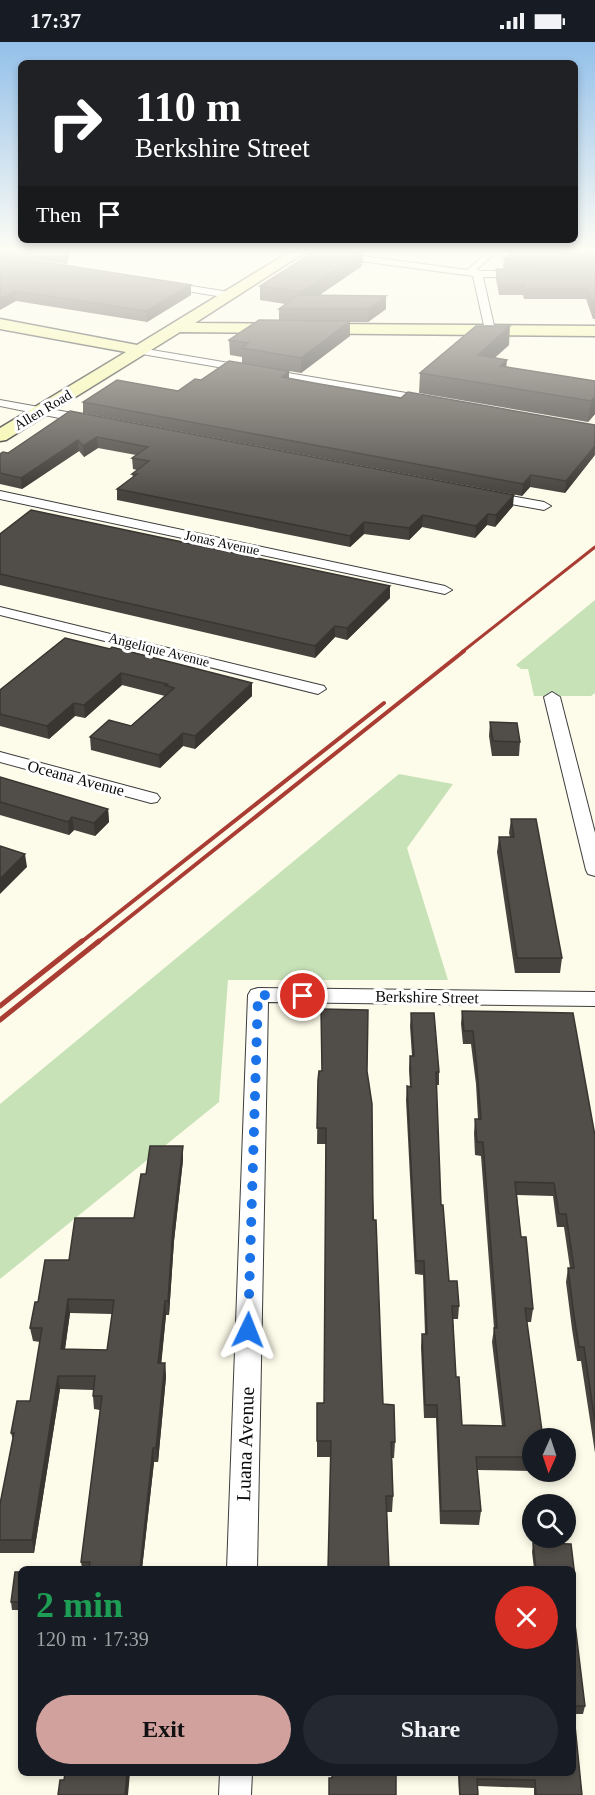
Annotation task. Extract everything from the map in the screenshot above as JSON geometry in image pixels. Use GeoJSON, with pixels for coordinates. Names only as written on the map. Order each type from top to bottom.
{"type":"FeatureCollection","features":[{"type":"Feature","properties":{"kind":"main road"},"geometry":{"type":"LineString","coordinates":[[51,333],[121,345],[140,351]]}},
{"type":"Feature","properties":{"kind":"main road","name":"Allen Road"},"geometry":{"type":"LineString","coordinates":[[0,436],[168,333]]}},
{"type":"Feature","properties":{"kind":"street"},"geometry":{"type":"LineString","coordinates":[[140,351],[448,402]]}},
{"type":"Feature","properties":{"kind":"street"},"geometry":{"type":"LineString","coordinates":[[0,403],[104,423]]}},
{"type":"Feature","properties":{"kind":"street"},"geometry":{"type":"LineString","coordinates":[[474,493],[544,506]]}},
{"type":"Feature","properties":{"kind":"street","name":"Jonas Avenue"},"geometry":{"type":"LineString","coordinates":[[0,495],[445,590]]}},
{"type":"Feature","properties":{"kind":"street","name":"Angelique Avenue"},"geometry":{"type":"LineString","coordinates":[[0,611],[318,688]]}},
{"type":"Feature","properties":{"kind":"street"},"geometry":{"type":"LineString","coordinates":[[552,697],[595,870]]}},
{"type":"Feature","properties":{"kind":"street","name":"Oceana Avenue"},"geometry":{"type":"LineString","coordinates":[[0,757],[151,798]]}},
{"type":"Feature","properties":{"kind":"street","name":"Berkshire Street"},"geometry":{"type":"LineString","coordinates":[[258,995],[595,999]]}},
{"type":"Feature","properties":{"kind":"street","name":"Luana Avenue"},"geometry":{"type":"LineString","coordinates":[[242,1566],[258,995]]}},
{"type":"Feature","properties":{"kind":"street"},"geometry":{"type":"LineString","coordinates":[[235,1795],[236,1776]]}},
{"type":"Feature","properties":{"kind":"green space"},"geometry":{"type":"Polygon","coordinates":[[[595,600],[595,693],[591,696],[534,696],[528,669],[521,669],[516,665],[595,600]]]}},
{"type":"Feature","properties":{"kind":"green space"},"geometry":{"type":"Polygon","coordinates":[[[399,774],[453,784],[407,848],[448,980],[228,980],[219,1102],[0,1279],[0,1104],[399,774]]]}},
{"type":"Feature","properties":{"kind":"building"},"geometry":{"type":"Polygon","coordinates":[[[240,333],[334,333],[301,358],[242,348],[248,343],[229,340],[240,333]]]}},
{"type":"Feature","properties":{"kind":"building"},"geometry":{"type":"Polygon","coordinates":[[[468,333],[502,333],[478,355],[507,360],[500,366],[595,381],[595,397],[591,401],[420,373],[468,333]]]}},
{"type":"Feature","properties":{"kind":"building"},"geometry":{"type":"Polygon","coordinates":[[[229,361],[289,371],[282,377],[314,383],[401,398],[408,392],[595,425],[595,446],[566,481],[531,475],[523,484],[83,402],[117,380],[178,391],[195,379],[201,380],[229,361]]]}},
{"type":"Feature","properties":{"kind":"building"},"geometry":{"type":"Polygon","coordinates":[[[70,411],[514,495],[496,515],[488,514],[476,526],[423,515],[409,528],[364,522],[350,536],[117,489],[137,474],[132,474],[149,461],[132,458],[148,447],[97,437],[83,446],[78,440],[21,478],[0,473],[0,454],[8,453],[70,411]]]}},
{"type":"Feature","properties":{"kind":"building"},"geometry":{"type":"Polygon","coordinates":[[[31,510],[390,586],[347,628],[335,626],[315,646],[0,574],[0,534],[31,510]]]}},
{"type":"Feature","properties":{"kind":"building"},"geometry":{"type":"Polygon","coordinates":[[[65,638],[110,649],[112,647],[252,683],[195,736],[183,733],[159,755],[90,737],[109,720],[131,726],[174,688],[165,685],[167,684],[121,673],[84,705],[74,703],[47,726],[0,714],[0,690],[65,638]]]}},
{"type":"Feature","properties":{"kind":"building"},"geometry":{"type":"Polygon","coordinates":[[[490,722],[517,723],[520,742],[493,741],[490,722]]]}},
{"type":"Feature","properties":{"kind":"building"},"geometry":{"type":"Polygon","coordinates":[[[0,777],[108,809],[94,823],[72,817],[68,822],[0,802],[0,777]]]}},
{"type":"Feature","properties":{"kind":"building"},"geometry":{"type":"Polygon","coordinates":[[[511,819],[536,819],[562,958],[517,958],[499,837],[514,837],[511,819]]]}},
{"type":"Feature","properties":{"kind":"building"},"geometry":{"type":"Polygon","coordinates":[[[0,846],[25,854],[0,879],[0,846]]]}},
{"type":"Feature","properties":{"kind":"building"},"geometry":{"type":"Polygon","coordinates":[[[321,1009],[368,1010],[367,1071],[372,1104],[373,1220],[376,1220],[383,1404],[394,1405],[395,1442],[391,1442],[393,1496],[386,1496],[389,1566],[328,1566],[331,1441],[317,1441],[317,1403],[324,1403],[326,1128],[317,1128],[318,1080],[319,1071],[322,1071],[321,1009]]]}},
{"type":"Feature","properties":{"kind":"building"},"geometry":{"type":"Polygon","coordinates":[[[462,1011],[573,1013],[595,1136],[595,1422],[584,1347],[579,1347],[574,1316],[568,1268],[574,1268],[566,1214],[559,1214],[554,1183],[515,1182],[521,1237],[526,1237],[533,1309],[525,1308],[542,1428],[522,1428],[522,1457],[476,1457],[481,1511],[441,1511],[437,1405],[425,1405],[422,1334],[427,1334],[424,1261],[416,1261],[407,1086],[411,1087],[410,1056],[414,1056],[411,1013],[434,1013],[439,1072],[436,1072],[441,1205],[443,1205],[449,1281],[457,1281],[459,1306],[452,1306],[456,1377],[459,1377],[462,1425],[505,1426],[494,1328],[497,1328],[483,1142],[477,1142],[475,1119],[481,1119],[473,1031],[464,1031],[462,1011]]]}},
{"type":"Feature","properties":{"kind":"building"},"geometry":{"type":"Polygon","coordinates":[[[150,1146],[183,1146],[173,1227],[168,1301],[165,1301],[158,1363],[165,1363],[156,1448],[153,1448],[140,1566],[89,1566],[90,1562],[81,1562],[102,1396],[93,1396],[95,1376],[58,1376],[32,1540],[0,1540],[0,1504],[14,1433],[11,1433],[17,1401],[30,1401],[42,1328],[30,1328],[35,1302],[38,1302],[45,1260],[69,1260],[75,1218],[134,1218],[141,1174],[146,1174],[150,1146]],[[68,1299],[61,1349],[107,1350],[114,1300],[68,1299]]]}},
{"type":"Feature","properties":{"kind":"building"},"geometry":{"type":"Polygon","coordinates":[[[534,1548],[571,1548],[574,1566],[536,1566],[534,1548]]]}},
{"type":"Feature","properties":{"kind":"building"},"geometry":{"type":"Polygon","coordinates":[[[15,1572],[18,1572],[18,1602],[11,1602],[15,1572]]]}},
{"type":"Feature","properties":{"kind":"building"},"geometry":{"type":"Polygon","coordinates":[[[576,1632],[585,1706],[576,1706],[576,1632]]]}},
{"type":"Feature","properties":{"kind":"building"},"geometry":{"type":"Polygon","coordinates":[[[576,1736],[582,1795],[536,1795],[535,1780],[477,1779],[478,1795],[460,1795],[459,1776],[576,1776],[576,1736]]]}},
{"type":"Feature","properties":{"kind":"building"},"geometry":{"type":"Polygon","coordinates":[[[65,1776],[127,1776],[125,1795],[58,1795],[60,1780],[64,1780],[65,1776]]]}},
{"type":"Feature","properties":{"kind":"building"},"geometry":{"type":"Polygon","coordinates":[[[332,1776],[396,1776],[396,1795],[329,1795],[329,1778],[332,1776]]]}},
{"type":"Feature","properties":{"kind":"railway"},"geometry":{"type":"LineString","coordinates":[[462,652],[595,547]]}},
{"type":"Feature","properties":{"kind":"railway"},"geometry":{"type":"LineString","coordinates":[[97,943],[464,651]]}},
{"type":"Feature","properties":{"kind":"railway"},"geometry":{"type":"LineString","coordinates":[[80,943],[384,703]]}},
{"type":"Feature","properties":{"kind":"railway"},"geometry":{"type":"LineString","coordinates":[[0,1006],[82,941]]}},
{"type":"Feature","properties":{"kind":"railway"},"geometry":{"type":"LineString","coordinates":[[0,1020],[99,941]]}},
{"type":"Feature","properties":{"kind":"route"},"geometry":{"type":"LineString","coordinates":[[248,1330],[258,995],[303,996]]}}]}
